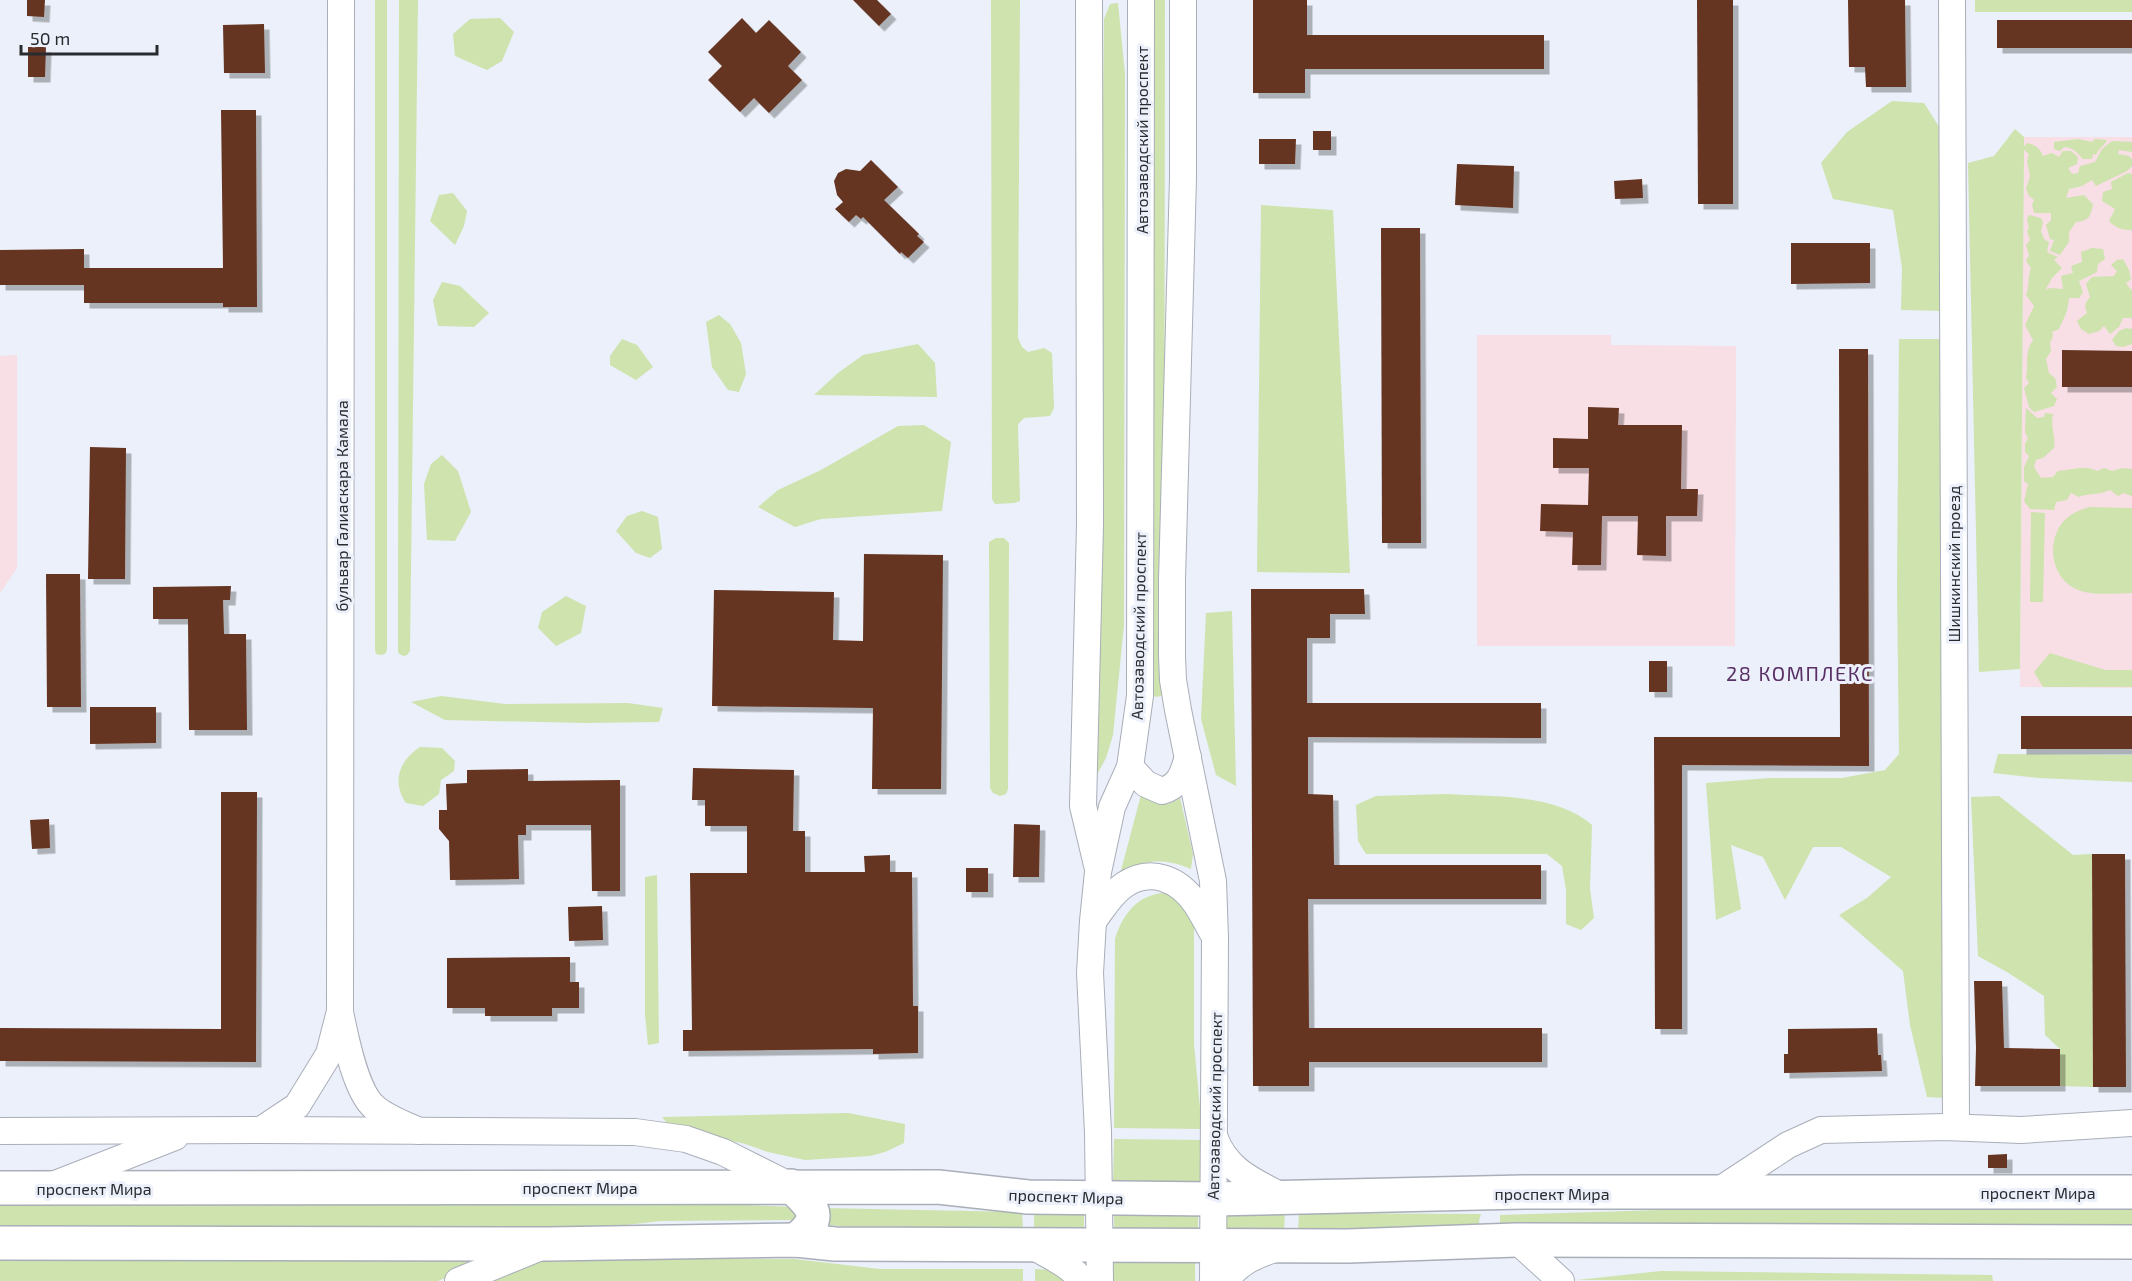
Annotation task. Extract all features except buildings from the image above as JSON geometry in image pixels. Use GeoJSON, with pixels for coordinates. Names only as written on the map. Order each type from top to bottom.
{"type":"FeatureCollection","features":[{"type":"Feature","properties":{"kind":"main road"},"geometry":{"type":"LineString","coordinates":[[791,1186],[813,1210],[813,1222],[809,1230],[796,1240]]}},
{"type":"Feature","properties":{"kind":"main road","name":"проспект Мира"},"geometry":{"type":"LineString","coordinates":[[0,1188],[938,1187],[1028,1197],[1213,1199],[1513,1193],[2132,1192]]}},
{"type":"Feature","properties":{"kind":"main road"},"geometry":{"type":"LineString","coordinates":[[1513,1193],[1491,1204],[1479,1215],[1479,1224],[1488,1232],[1516,1240]]}},
{"type":"Feature","properties":{"kind":"main road"},"geometry":{"type":"LineString","coordinates":[[0,1243],[549,1244],[796,1240],[835,1244],[1348,1246],[1516,1240],[2132,1242]]}},
{"type":"Feature","properties":{"kind":"street","name":"бульвар Галиаскара Камала"},"geometry":{"type":"LineString","coordinates":[[340,1012],[341,0]]}},
{"type":"Feature","properties":{"kind":"street"},"geometry":{"type":"LineString","coordinates":[[1089,0],[1090,525],[1083,806],[1098,872]]}},
{"type":"Feature","properties":{"kind":"street","name":"Автозаводский проспект"},"geometry":{"type":"LineString","coordinates":[[1100,1281],[1097,1105],[1090,973],[1093,921],[1098,872],[1112,807],[1130,767],[1140,696],[1141,0]]}},
{"type":"Feature","properties":{"kind":"street","name":"Автозаводский проспект"},"geometry":{"type":"LineString","coordinates":[[1183,0],[1182,178],[1172,656],[1175,690],[1213,880],[1215,938],[1213,1281]]}},
{"type":"Feature","properties":{"kind":"street","name":"Шишкинский проезд"},"geometry":{"type":"LineString","coordinates":[[1952,0],[1956,1127]]}},
{"type":"Feature","properties":{"kind":"street"},"geometry":{"type":"LineString","coordinates":[[1130,767],[1146,784],[1162,791],[1169,789],[1180,780],[1188,757]]}},
{"type":"Feature","properties":{"kind":"street"},"geometry":{"type":"LineString","coordinates":[[1093,921],[1109,899],[1124,885],[1142,876],[1162,876],[1179,885],[1195,902],[1215,938]]}},
{"type":"Feature","properties":{"kind":"street"},"geometry":{"type":"LineString","coordinates":[[261,1130],[297,1106],[328,1054],[340,1012]]}},
{"type":"Feature","properties":{"kind":"street"},"geometry":{"type":"LineString","coordinates":[[340,1012],[352,1065],[372,1106],[419,1131]]}},
{"type":"Feature","properties":{"kind":"street"},"geometry":{"type":"LineString","coordinates":[[1714,1193],[1788,1145],[1821,1130],[1956,1127],[2020,1130],[2132,1124]]}},
{"type":"Feature","properties":{"kind":"street"},"geometry":{"type":"LineString","coordinates":[[0,1131],[635,1132],[686,1139],[723,1152],[791,1186]]}},
{"type":"Feature","properties":{"kind":"street"},"geometry":{"type":"LineString","coordinates":[[46,1188],[189,1132]]}},
{"type":"Feature","properties":{"kind":"street"},"geometry":{"type":"LineString","coordinates":[[1214,1134],[1219,1150],[1231,1166],[1286,1198]]}},
{"type":"Feature","properties":{"kind":"street"},"geometry":{"type":"LineString","coordinates":[[1516,1240],[1562,1281]]}},
{"type":"Feature","properties":{"kind":"street"},"geometry":{"type":"LineString","coordinates":[[458,1281],[549,1244]]}},
{"type":"Feature","properties":{"kind":"street"},"geometry":{"type":"LineString","coordinates":[[1028,1244],[1063,1264],[1083,1281]]}},
{"type":"Feature","properties":{"kind":"street"},"geometry":{"type":"LineString","coordinates":[[1226,1281],[1239,1266],[1254,1256],[1286,1245]]}},
{"type":"Feature","properties":{"kind":"shaded area"},"geometry":{"type":"Polygon","coordinates":[[[2024,137],[2132,137],[2132,688],[2020,687],[2024,137]]]}},
{"type":"Feature","properties":{"kind":"shaded area"},"geometry":{"type":"Polygon","coordinates":[[[1477,335],[1611,335],[1611,345],[1736,346],[1735,646],[1477,646],[1477,335]]]}},
{"type":"Feature","properties":{"kind":"shaded area"},"geometry":{"type":"Polygon","coordinates":[[[17,355],[17,568],[0,593],[0,356],[17,355]]]}},
{"type":"Feature","properties":{"kind":"green space"},"geometry":{"type":"Polygon","coordinates":[[[375,0],[387,0],[387,650],[381,655],[376,654],[375,650],[375,0]]]}},
{"type":"Feature","properties":{"kind":"green space"},"geometry":{"type":"Polygon","coordinates":[[[399,0],[418,0],[410,651],[404,656],[398,651],[399,0]]]}},
{"type":"Feature","properties":{"kind":"green space"},"geometry":{"type":"Polygon","coordinates":[[[991,0],[1020,0],[1018,338],[1022,347],[1028,352],[1044,348],[1052,353],[1054,408],[1050,416],[1024,418],[1018,424],[1020,501],[995,504],[992,499],[991,0]]]}},
{"type":"Feature","properties":{"kind":"green space"},"geometry":{"type":"Polygon","coordinates":[[[1154,0],[1165,0],[1164,691],[1161,696],[1156,697],[1151,694],[1150,674],[1154,0]]]}},
{"type":"Feature","properties":{"kind":"green space"},"geometry":{"type":"Polygon","coordinates":[[[1975,0],[2132,0],[2132,12],[1975,12],[1975,0]]]}},
{"type":"Feature","properties":{"kind":"green space"},"geometry":{"type":"Polygon","coordinates":[[[1118,3],[1125,74],[1124,625],[1113,735],[1106,758],[1095,778],[1104,19],[1110,4],[1118,3]]]}},
{"type":"Feature","properties":{"kind":"green space"},"geometry":{"type":"Polygon","coordinates":[[[500,18],[514,32],[502,61],[487,70],[455,56],[453,34],[470,19],[500,18]]]}},
{"type":"Feature","properties":{"kind":"green space"},"geometry":{"type":"Polygon","coordinates":[[[1892,101],[1924,103],[1943,133],[1944,311],[1901,310],[1902,268],[1893,210],[1833,199],[1821,163],[1847,132],[1892,101]]]}},
{"type":"Feature","properties":{"kind":"green space"},"geometry":{"type":"Polygon","coordinates":[[[2015,129],[2024,137],[2024,147],[2027,143],[2033,145],[2043,156],[2052,153],[2059,157],[2063,151],[2071,151],[2078,157],[2077,164],[2068,168],[2072,174],[2078,173],[2080,166],[2095,162],[2102,149],[2112,141],[2132,142],[2132,152],[2119,150],[2118,154],[2129,156],[2132,159],[2132,166],[2127,171],[2096,186],[2092,180],[2082,186],[2069,189],[2066,198],[2084,195],[2093,204],[2089,217],[2076,222],[2069,232],[2069,242],[2060,255],[2050,251],[2054,240],[2050,239],[2046,225],[2051,220],[2051,213],[2034,213],[2032,205],[2034,200],[2026,189],[2030,176],[2027,161],[2029,154],[2024,150],[2020,669],[1979,672],[1968,163],[1994,156],[2015,129]]]}},
{"type":"Feature","properties":{"kind":"green space"},"geometry":{"type":"Polygon","coordinates":[[[2078,139],[2092,142],[2095,139],[2107,140],[2096,155],[2093,154],[2092,159],[2083,159],[2071,148],[2064,147],[2060,151],[2054,149],[2054,142],[2078,139]]]}},
{"type":"Feature","properties":{"kind":"green space"},"geometry":{"type":"Polygon","coordinates":[[[2128,173],[2132,174],[2132,230],[2119,228],[2109,221],[2115,209],[2102,201],[2103,192],[2112,189],[2111,182],[2128,173]]]}},
{"type":"Feature","properties":{"kind":"green space"},"geometry":{"type":"Polygon","coordinates":[[[453,193],[467,211],[464,226],[455,245],[430,221],[439,195],[453,193]]]}},
{"type":"Feature","properties":{"kind":"green space"},"geometry":{"type":"Polygon","coordinates":[[[1261,205],[1333,210],[1350,573],[1257,572],[1261,205]]]}},
{"type":"Feature","properties":{"kind":"green space"},"geometry":{"type":"Polygon","coordinates":[[[2029,215],[2041,218],[2043,222],[2041,231],[2044,239],[2049,242],[2047,252],[2058,257],[2054,260],[2062,268],[2052,278],[2045,291],[2049,288],[2063,289],[2061,276],[2073,273],[2071,266],[2082,262],[2081,252],[2092,248],[2103,249],[2105,259],[2098,264],[2097,272],[2079,281],[2083,292],[2079,298],[2069,298],[2067,312],[2059,329],[2052,332],[2051,351],[2046,359],[2049,373],[2055,378],[2057,387],[2051,393],[2057,399],[2054,406],[2034,412],[2029,407],[2024,388],[2029,383],[2026,378],[2028,354],[2033,340],[2025,325],[2034,306],[2026,295],[2031,268],[2026,261],[2029,255],[2026,245],[2030,240],[2027,231],[2029,215]]]}},
{"type":"Feature","properties":{"kind":"green space"},"geometry":{"type":"Polygon","coordinates":[[[2123,259],[2131,279],[2126,283],[2132,291],[2132,318],[2123,318],[2119,327],[2110,334],[2104,326],[2099,331],[2089,334],[2081,329],[2077,321],[2087,313],[2086,305],[2090,297],[2086,284],[2092,277],[2114,276],[2117,271],[2111,265],[2123,259]]]}},
{"type":"Feature","properties":{"kind":"green space"},"geometry":{"type":"Polygon","coordinates":[[[442,282],[460,286],[489,313],[474,327],[438,326],[433,300],[442,282]]]}},
{"type":"Feature","properties":{"kind":"green space"},"geometry":{"type":"Polygon","coordinates":[[[719,315],[730,324],[741,343],[746,374],[739,392],[728,390],[712,367],[706,322],[719,315]]]}},
{"type":"Feature","properties":{"kind":"green space"},"geometry":{"type":"Polygon","coordinates":[[[2126,328],[2132,329],[2132,344],[2123,347],[2116,346],[2112,340],[2119,331],[2126,328]]]}},
{"type":"Feature","properties":{"kind":"green space"},"geometry":{"type":"Polygon","coordinates":[[[622,339],[637,345],[653,367],[636,380],[610,365],[610,356],[622,339]]]}},
{"type":"Feature","properties":{"kind":"green space"},"geometry":{"type":"Polygon","coordinates":[[[1899,339],[1946,339],[1962,1099],[1927,1097],[1910,1025],[1903,971],[1839,915],[1867,898],[1891,877],[1841,847],[1813,847],[1785,900],[1763,857],[1731,845],[1741,909],[1716,920],[1706,783],[1770,778],[1842,778],[1885,770],[1899,754],[1897,587],[1899,339]]]}},
{"type":"Feature","properties":{"kind":"green space"},"geometry":{"type":"Polygon","coordinates":[[[918,344],[935,363],[937,397],[814,395],[838,373],[863,355],[918,344]]]}},
{"type":"Feature","properties":{"kind":"green space"},"geometry":{"type":"Polygon","coordinates":[[[2026,408],[2037,418],[2044,417],[2045,413],[2053,414],[2054,448],[2043,458],[2036,460],[2034,467],[2041,478],[2053,477],[2058,471],[2078,468],[2097,471],[2104,468],[2112,471],[2122,468],[2132,469],[2132,496],[2124,493],[2118,496],[2110,490],[2079,497],[2071,493],[2067,500],[2056,502],[2054,510],[2030,509],[2024,501],[2028,484],[2024,481],[2024,467],[2029,456],[2025,452],[2028,438],[2025,432],[2026,408]]]}},
{"type":"Feature","properties":{"kind":"green space"},"geometry":{"type":"Polygon","coordinates":[[[924,425],[951,442],[942,511],[821,519],[795,527],[758,507],[778,490],[821,470],[898,426],[924,425]]]}},
{"type":"Feature","properties":{"kind":"green space"},"geometry":{"type":"Polygon","coordinates":[[[442,455],[458,471],[471,512],[455,541],[427,540],[424,484],[431,464],[442,455]]]}},
{"type":"Feature","properties":{"kind":"green space"},"geometry":{"type":"Polygon","coordinates":[[[2089,507],[2132,508],[2132,593],[2099,594],[2082,591],[2068,584],[2057,569],[2053,550],[2061,524],[2075,512],[2089,507]]]}},
{"type":"Feature","properties":{"kind":"green space"},"geometry":{"type":"Polygon","coordinates":[[[642,511],[658,517],[662,549],[650,558],[636,553],[616,531],[627,516],[642,511]]]}},
{"type":"Feature","properties":{"kind":"green space"},"geometry":{"type":"Polygon","coordinates":[[[2031,512],[2045,513],[2043,602],[2030,602],[2031,512]]]}},
{"type":"Feature","properties":{"kind":"green space"},"geometry":{"type":"Polygon","coordinates":[[[996,538],[1004,538],[1009,543],[1008,789],[1006,794],[1000,796],[993,793],[990,788],[989,542],[996,538]]]}},
{"type":"Feature","properties":{"kind":"green space"},"geometry":{"type":"Polygon","coordinates":[[[566,596],[586,606],[581,633],[556,646],[538,628],[542,612],[566,596]]]}},
{"type":"Feature","properties":{"kind":"green space"},"geometry":{"type":"Polygon","coordinates":[[[1232,611],[1236,786],[1216,775],[1201,719],[1206,613],[1232,611]]]}},
{"type":"Feature","properties":{"kind":"green space"},"geometry":{"type":"Polygon","coordinates":[[[2050,653],[2105,670],[2132,670],[2132,687],[2043,687],[2034,672],[2050,653]]]}},
{"type":"Feature","properties":{"kind":"green space"},"geometry":{"type":"Polygon","coordinates":[[[441,696],[505,704],[628,703],[663,708],[659,722],[445,720],[411,702],[441,696]]]}},
{"type":"Feature","properties":{"kind":"green space"},"geometry":{"type":"Polygon","coordinates":[[[420,747],[442,748],[455,761],[454,771],[441,780],[439,794],[423,806],[406,803],[399,787],[403,765],[407,758],[420,747]]]}},
{"type":"Feature","properties":{"kind":"green space"},"geometry":{"type":"Polygon","coordinates":[[[1998,754],[2132,755],[2132,782],[2039,778],[1993,773],[1998,754]]]}},
{"type":"Feature","properties":{"kind":"green space"},"geometry":{"type":"Polygon","coordinates":[[[1447,794],[1542,802],[1561,807],[1592,825],[1590,889],[1594,918],[1581,930],[1566,924],[1566,890],[1562,866],[1547,854],[1366,854],[1358,841],[1356,805],[1376,796],[1447,794]]]}},
{"type":"Feature","properties":{"kind":"green space"},"geometry":{"type":"Polygon","coordinates":[[[1141,795],[1165,804],[1180,798],[1193,854],[1191,869],[1162,861],[1144,863],[1127,871],[1119,878],[1141,795]]]}},
{"type":"Feature","properties":{"kind":"green space"},"geometry":{"type":"Polygon","coordinates":[[[1999,796],[2073,855],[2092,854],[2093,1087],[2060,1086],[2060,1049],[2045,1035],[2044,996],[1978,956],[1971,797],[1999,796]]]}},
{"type":"Feature","properties":{"kind":"green space"},"geometry":{"type":"Polygon","coordinates":[[[657,875],[659,1043],[648,1045],[645,1015],[645,877],[657,875]]]}},
{"type":"Feature","properties":{"kind":"green space"},"geometry":{"type":"Polygon","coordinates":[[[1162,893],[1174,895],[1194,920],[1194,1044],[1202,1129],[1114,1128],[1115,939],[1131,908],[1145,898],[1162,893]]]}},
{"type":"Feature","properties":{"kind":"green space"},"geometry":{"type":"Polygon","coordinates":[[[848,1113],[905,1124],[904,1143],[870,1156],[805,1160],[768,1152],[742,1143],[674,1132],[662,1117],[848,1113]]]}},
{"type":"Feature","properties":{"kind":"green space"},"geometry":{"type":"Polygon","coordinates":[[[1114,1139],[1202,1140],[1200,1183],[1113,1183],[1114,1139]]]}},
{"type":"Feature","properties":{"kind":"green space"},"geometry":{"type":"Polygon","coordinates":[[[0,1201],[643,1201],[797,1207],[797,1220],[660,1221],[584,1230],[0,1230],[0,1201]]]}},
{"type":"Feature","properties":{"kind":"green space"},"geometry":{"type":"Polygon","coordinates":[[[2132,1206],[2132,1228],[1500,1226],[1500,1215],[1756,1207],[2132,1206]]]}},
{"type":"Feature","properties":{"kind":"green space"},"geometry":{"type":"Polygon","coordinates":[[[822,1208],[1022,1212],[1023,1230],[891,1230],[827,1225],[822,1208]]]}},
{"type":"Feature","properties":{"kind":"green space"},"geometry":{"type":"Polygon","coordinates":[[[1285,1212],[1284,1231],[1226,1230],[1227,1213],[1285,1212]]]}},
{"type":"Feature","properties":{"kind":"green space"},"geometry":{"type":"Polygon","coordinates":[[[1034,1213],[1084,1213],[1084,1230],[1034,1230],[1034,1213]]]}},
{"type":"Feature","properties":{"kind":"green space"},"geometry":{"type":"Polygon","coordinates":[[[1114,1213],[1198,1214],[1198,1230],[1114,1230],[1114,1213]]]}},
{"type":"Feature","properties":{"kind":"green space"},"geometry":{"type":"Polygon","coordinates":[[[1299,1213],[1481,1214],[1479,1221],[1481,1232],[1298,1232],[1299,1213]]]}},
{"type":"Feature","properties":{"kind":"green space"},"geometry":{"type":"Polygon","coordinates":[[[0,1258],[490,1259],[438,1281],[0,1281],[0,1258]]]}},
{"type":"Feature","properties":{"kind":"green space"},"geometry":{"type":"Polygon","coordinates":[[[544,1259],[794,1259],[880,1269],[1023,1269],[1023,1281],[490,1281],[544,1259]]]}},
{"type":"Feature","properties":{"kind":"green space"},"geometry":{"type":"Polygon","coordinates":[[[1113,1259],[1195,1260],[1195,1281],[1113,1281],[1113,1259]]]}},
{"type":"Feature","properties":{"kind":"green space"},"geometry":{"type":"Polygon","coordinates":[[[1035,1269],[1054,1270],[1076,1281],[1035,1281],[1035,1269]]]}},
{"type":"Feature","properties":{"kind":"green space"},"geometry":{"type":"Polygon","coordinates":[[[1661,1271],[1992,1275],[1993,1281],[1577,1280],[1661,1271]]]}},
{"type":"Feature","properties":{"kind":"district","name":"28 КОМПЛЕКС"},"geometry":{"type":"Point","coordinates":[1800,673]}}]}
